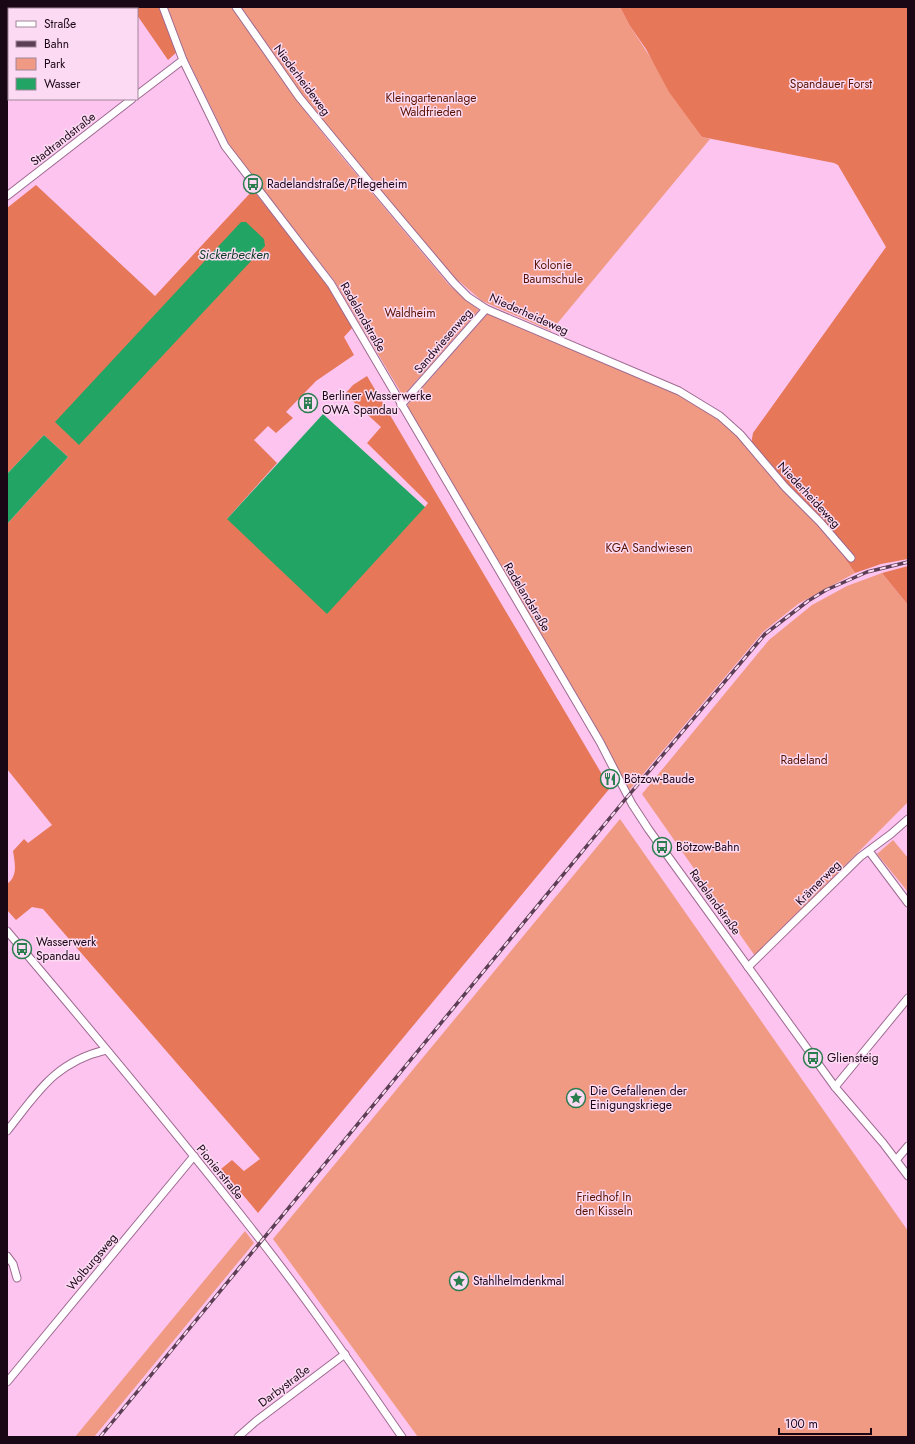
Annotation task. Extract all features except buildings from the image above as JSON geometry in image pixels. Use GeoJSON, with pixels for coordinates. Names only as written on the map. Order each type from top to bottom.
{"type":"FeatureCollection","features":[{"type":"Feature","properties":{"kind":"street","name":"Radelandstraße"},"geometry":{"type":"LineString","coordinates":[[162,7],[183,60],[225,146],[331,284],[604,747],[638,813],[835,1087],[897,1159],[908,1176]]}},
{"type":"Feature","properties":{"kind":"street","name":"Niederheideweg"},"geometry":{"type":"LineString","coordinates":[[236,7],[298,97],[454,283],[468,297],[486,309],[679,391],[720,416],[740,434],[785,487],[820,522],[851,558]]}},
{"type":"Feature","properties":{"kind":"street"},"geometry":{"type":"LineString","coordinates":[[138,94],[183,60]]}},
{"type":"Feature","properties":{"kind":"street","name":"Stadtrandstraße"},"geometry":{"type":"LineString","coordinates":[[7,196],[131,100]]}},
{"type":"Feature","properties":{"kind":"street","name":"Sandwiesenweg"},"geometry":{"type":"LineString","coordinates":[[401,405],[486,309]]}},
{"type":"Feature","properties":{"kind":"street","name":"Krämerweg"},"geometry":{"type":"LineString","coordinates":[[748,967],[860,857],[869,852],[908,819]]}},
{"type":"Feature","properties":{"kind":"street"},"geometry":{"type":"LineString","coordinates":[[869,852],[908,903]]}},
{"type":"Feature","properties":{"kind":"street","name":"Pionierstraße"},"geometry":{"type":"LineString","coordinates":[[7,931],[55,986],[251,1228],[345,1354],[402,1437]]}},
{"type":"Feature","properties":{"kind":"street"},"geometry":{"type":"LineString","coordinates":[[835,1087],[908,998]]}},
{"type":"Feature","properties":{"kind":"street"},"geometry":{"type":"LineString","coordinates":[[7,1131],[58,1071],[91,1054],[106,1050]]}},
{"type":"Feature","properties":{"kind":"street"},"geometry":{"type":"LineString","coordinates":[[897,1159],[908,1146]]}},
{"type":"Feature","properties":{"kind":"street","name":"Wolburgsweg"},"geometry":{"type":"LineString","coordinates":[[7,1382],[194,1156]]}},
{"type":"Feature","properties":{"kind":"street"},"geometry":{"type":"LineString","coordinates":[[7,1256],[13,1264],[17,1278]]}},
{"type":"Feature","properties":{"kind":"street","name":"Darbystraße"},"geometry":{"type":"LineString","coordinates":[[238,1437],[255,1422],[345,1354]]}},
{"type":"Feature","properties":{"kind":"green space"},"geometry":{"type":"Polygon","coordinates":[[[131,7],[163,7],[178,51],[168,60],[138,16],[138,8],[131,7]]]}},
{"type":"Feature","properties":{"kind":"green space"},"geometry":{"type":"Polygon","coordinates":[[[167,7],[620,7],[630,26],[702,137],[710,139],[551,331],[482,301],[460,282],[452,278],[260,48],[309,116],[337,151],[450,286],[479,310],[403,396],[335,282],[231,148],[180,44],[167,7]]]}},
{"type":"Feature","properties":{"kind":"green space","name":"Spandauer Forst"},"geometry":{"type":"Polygon","coordinates":[[[620,7],[908,7],[908,559],[881,564],[855,573],[820,522],[751,444],[753,433],[886,247],[838,165],[702,137],[669,92],[646,49],[630,26],[620,7]]]}},
{"type":"Feature","properties":{"kind":"green space"},"geometry":{"type":"Polygon","coordinates":[[[36,185],[155,296],[253,190],[329,285],[353,327],[344,337],[354,355],[316,381],[286,412],[293,418],[276,433],[268,426],[254,440],[277,463],[227,519],[425,507],[428,503],[367,443],[381,427],[345,394],[353,385],[367,376],[610,788],[258,1213],[221,1169],[232,1160],[244,1171],[260,1159],[43,909],[32,907],[16,920],[7,910],[7,884],[13,877],[15,869],[13,851],[24,839],[28,843],[52,825],[7,769],[7,524],[68,457],[44,435],[7,474],[7,208],[36,185]]]}},
{"type":"Feature","properties":{"kind":"green space","name":"KGA Sandwiesen"},"geometry":{"type":"Polygon","coordinates":[[[488,313],[679,394],[721,420],[820,522],[855,573],[798,604],[763,632],[627,793],[441,473],[408,409],[408,404],[488,313]]]}},
{"type":"Feature","properties":{"kind":"green space"},"geometry":{"type":"Polygon","coordinates":[[[908,566],[908,605],[882,573],[908,566]]]}},
{"type":"Feature","properties":{"kind":"green space","name":"Radeland"},"geometry":{"type":"Polygon","coordinates":[[[882,573],[908,605],[908,802],[755,956],[642,794],[769,640],[812,605],[847,586],[882,573]]]}},
{"type":"Feature","properties":{"kind":"green space","name":"Friedhof In den Kisseln"},"geometry":{"type":"Polygon","coordinates":[[[620,819],[908,1231],[908,1437],[418,1437],[273,1239],[620,819]]]}},
{"type":"Feature","properties":{"kind":"green space"},"geometry":{"type":"Polygon","coordinates":[[[893,840],[908,858],[908,892],[877,854],[893,840]]]}},
{"type":"Feature","properties":{"kind":"green space"},"geometry":{"type":"Polygon","coordinates":[[[245,1231],[254,1243],[94,1437],[75,1437],[245,1231]]]}},
{"type":"Feature","properties":{"kind":"water","name":"Sickerbecken"},"geometry":{"type":"Polygon","coordinates":[[[241,222],[246,222],[264,239],[265,246],[79,445],[55,422],[241,222]]]}},
{"type":"Feature","properties":{"kind":"water"},"geometry":{"type":"Polygon","coordinates":[[[323,414],[425,507],[327,614],[227,519],[323,414]]]}},
{"type":"Feature","properties":{"kind":"water"},"geometry":{"type":"Polygon","coordinates":[[[44,435],[68,457],[7,524],[7,474],[44,435]]]}},
{"type":"Feature","properties":{"kind":"railway"},"geometry":{"type":"LineString","coordinates":[[100,1437],[623,802],[765,634],[808,601],[826,590],[867,572],[908,562]]}},
{"type":"Feature","properties":{"kind":"place","name":"Radelandstraße/Pflegeheim"},"geometry":{"type":"Point","coordinates":[253,184]}},
{"type":"Feature","properties":{"kind":"place","name":"Berliner Wasserwerke OWA Spandau"},"geometry":{"type":"Point","coordinates":[308,403]}},
{"type":"Feature","properties":{"kind":"place","name":"Bötzow-Baude"},"geometry":{"type":"Point","coordinates":[610,779]}},
{"type":"Feature","properties":{"kind":"place","name":"Bötzow-Bahn"},"geometry":{"type":"Point","coordinates":[662,847]}},
{"type":"Feature","properties":{"kind":"place","name":"Wasserwerk Spandau"},"geometry":{"type":"Point","coordinates":[22,949]}},
{"type":"Feature","properties":{"kind":"place","name":"Gliensteig"},"geometry":{"type":"Point","coordinates":[813,1058]}},
{"type":"Feature","properties":{"kind":"place","name":"Die Gefallenen der Einigungskriege"},"geometry":{"type":"Point","coordinates":[576,1098]}},
{"type":"Feature","properties":{"kind":"place","name":"Stahlhelmdenkmal"},"geometry":{"type":"Point","coordinates":[459,1281]}},
{"type":"Feature","properties":{"kind":"park label","name":"Kleingartenanlage Waldfrieden"},"geometry":{"type":"Point","coordinates":[431,105]}},
{"type":"Feature","properties":{"kind":"park label","name":"Kolonie Baumschule"},"geometry":{"type":"Point","coordinates":[553,272]}},
{"type":"Feature","properties":{"kind":"park label","name":"Waldheim"},"geometry":{"type":"Point","coordinates":[410,313]}}]}
